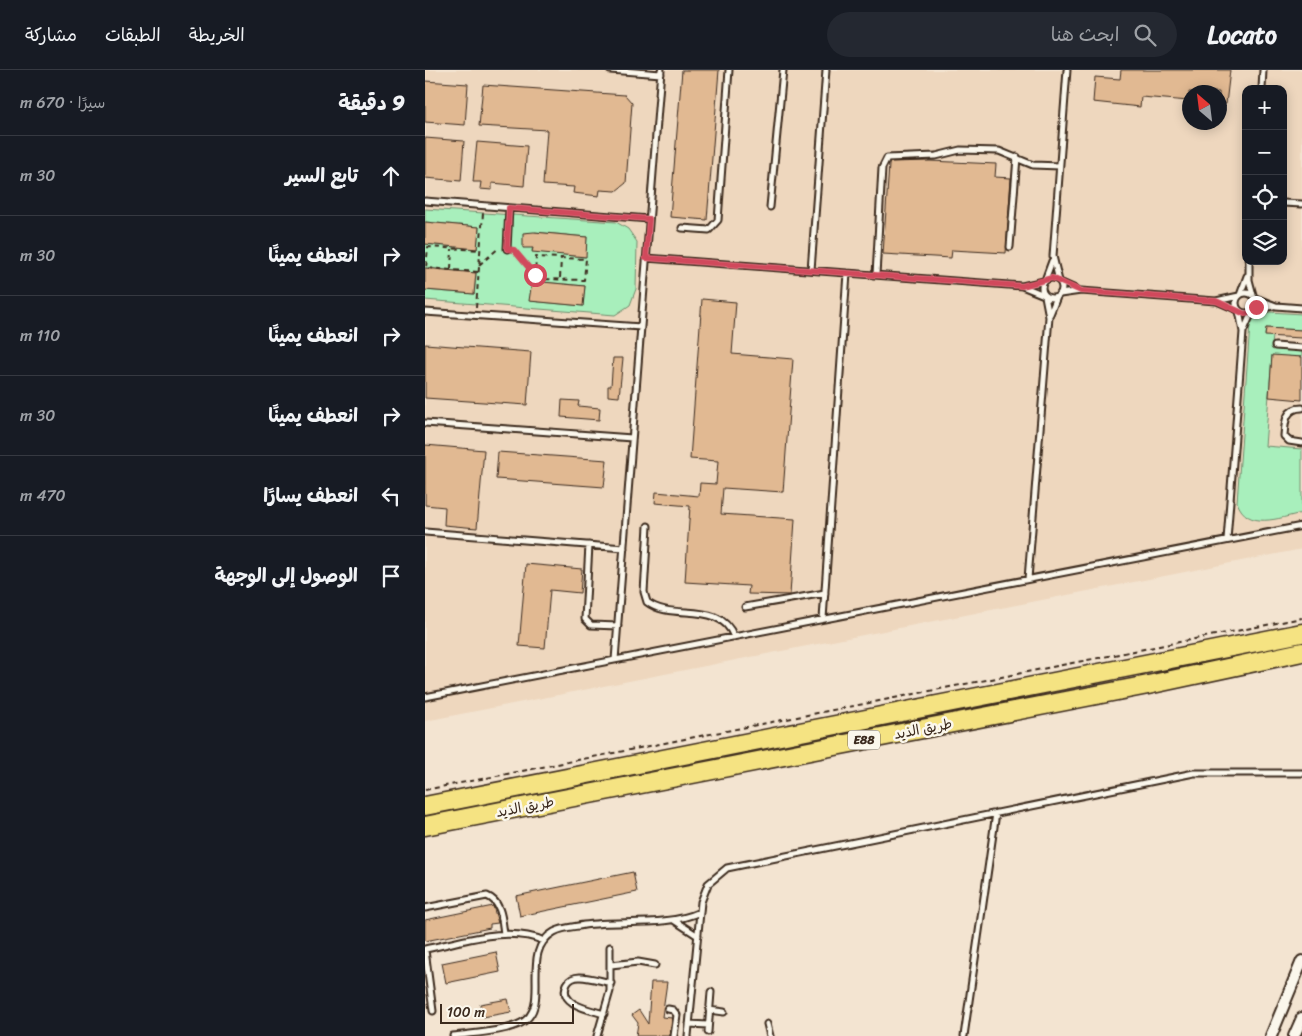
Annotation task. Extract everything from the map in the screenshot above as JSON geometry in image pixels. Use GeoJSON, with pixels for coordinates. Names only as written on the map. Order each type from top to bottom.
{"type":"FeatureCollection","features":[{"type":"Feature","properties":{"kind":"highway","name":"طريق الذيد"},"geometry":{"type":"LineString","coordinates":[[425,806],[1302,633]]}},
{"type":"Feature","properties":{"kind":"highway","name":"طريق الذيد"},"geometry":{"type":"LineString","coordinates":[[425,826],[1128,689],[1302,652]]}},
{"type":"Feature","properties":{"kind":"street"},"geometry":{"type":"LineString","coordinates":[[1271,1036],[1302,961]]}},
{"type":"Feature","properties":{"kind":"street"},"geometry":{"type":"LineString","coordinates":[[1294,1036],[1302,1018]]}},
{"type":"Feature","properties":{"kind":"lane"},"geometry":{"type":"LineString","coordinates":[[610,70],[661,72],[615,660]]}},
{"type":"Feature","properties":{"kind":"lane"},"geometry":{"type":"LineString","coordinates":[[682,228],[709,230],[718,220],[729,70]]}},
{"type":"Feature","properties":{"kind":"lane"},"geometry":{"type":"LineString","coordinates":[[771,207],[783,70]]}},
{"type":"Feature","properties":{"kind":"lane"},"geometry":{"type":"LineString","coordinates":[[811,270],[826,70]]}},
{"type":"Feature","properties":{"kind":"lane"},"geometry":{"type":"LineString","coordinates":[[1028,579],[1049,317],[1041,289],[1053,256],[1067,70]]}},
{"type":"Feature","properties":{"kind":"lane"},"geometry":{"type":"LineString","coordinates":[[1262,85],[1263,70]]}},
{"type":"Feature","properties":{"kind":"lane"},"geometry":{"type":"LineString","coordinates":[[876,275],[882,168],[887,158],[936,156],[960,150],[999,151],[1033,165],[1060,166]]}},
{"type":"Feature","properties":{"kind":"lane"},"geometry":{"type":"LineString","coordinates":[[1010,248],[1017,158]]}},
{"type":"Feature","properties":{"kind":"lane"},"geometry":{"type":"LineString","coordinates":[[425,202],[649,219]]}},
{"type":"Feature","properties":{"kind":"lane"},"geometry":{"type":"LineString","coordinates":[[1287,203],[1302,204]]}},
{"type":"Feature","properties":{"kind":"lane"},"geometry":{"type":"LineString","coordinates":[[507,249],[509,208]]}},
{"type":"Feature","properties":{"kind":"lane"},"geometry":{"type":"LineString","coordinates":[[1049,317],[1062,288],[1053,256]]}},
{"type":"Feature","properties":{"kind":"lane"},"geometry":{"type":"LineString","coordinates":[[646,258],[1022,286],[1051,298],[1081,291],[1216,301],[1247,293],[1276,306]]}},
{"type":"Feature","properties":{"kind":"lane"},"geometry":{"type":"LineString","coordinates":[[1227,540],[1243,332],[1236,304],[1249,265]]}},
{"type":"Feature","properties":{"kind":"lane"},"geometry":{"type":"LineString","coordinates":[[1243,332],[1256,304],[1248,271]]}},
{"type":"Feature","properties":{"kind":"lane"},"geometry":{"type":"LineString","coordinates":[[823,619],[847,273]]}},
{"type":"Feature","properties":{"kind":"lane"},"geometry":{"type":"LineString","coordinates":[[1022,286],[1052,278],[1081,291]]}},
{"type":"Feature","properties":{"kind":"lane"},"geometry":{"type":"LineString","coordinates":[[1216,301],[1245,314],[1276,306],[1302,308]]}},
{"type":"Feature","properties":{"kind":"lane"},"geometry":{"type":"LineString","coordinates":[[425,312],[641,327]]}},
{"type":"Feature","properties":{"kind":"lane"},"geometry":{"type":"LineString","coordinates":[[1275,346],[1302,348]]}},
{"type":"Feature","properties":{"kind":"lane"},"geometry":{"type":"LineString","coordinates":[[1302,408],[1293,410],[1286,417],[1284,436],[1289,442],[1302,443]]}},
{"type":"Feature","properties":{"kind":"lane"},"geometry":{"type":"LineString","coordinates":[[425,423],[632,438]]}},
{"type":"Feature","properties":{"kind":"lane"},"geometry":{"type":"LineString","coordinates":[[648,526],[644,592],[647,602],[657,607],[716,617],[727,624],[734,637]]}},
{"type":"Feature","properties":{"kind":"lane"},"geometry":{"type":"LineString","coordinates":[[425,697],[1302,526]]}},
{"type":"Feature","properties":{"kind":"lane"},"geometry":{"type":"LineString","coordinates":[[425,532],[624,548]]}},
{"type":"Feature","properties":{"kind":"lane"},"geometry":{"type":"LineString","coordinates":[[589,545],[585,619],[591,625],[617,626]]}},
{"type":"Feature","properties":{"kind":"lane"},"geometry":{"type":"LineString","coordinates":[[745,607],[825,593]]}},
{"type":"Feature","properties":{"kind":"lane"},"geometry":{"type":"LineString","coordinates":[[688,1036],[703,896],[708,884],[722,870],[733,865],[1194,773],[1302,773]]}},
{"type":"Feature","properties":{"kind":"lane"},"geometry":{"type":"LineString","coordinates":[[965,1036],[996,813]]}},
{"type":"Feature","properties":{"kind":"lane"},"geometry":{"type":"LineString","coordinates":[[425,908],[487,896],[499,906],[504,934]]}},
{"type":"Feature","properties":{"kind":"lane"},"geometry":{"type":"LineString","coordinates":[[453,1036],[515,1026],[528,1017],[535,1004],[537,957],[544,941],[556,931],[616,922],[675,921],[700,912]]}},
{"type":"Feature","properties":{"kind":"lane"},"geometry":{"type":"LineString","coordinates":[[675,921],[698,936]]}},
{"type":"Feature","properties":{"kind":"lane"},"geometry":{"type":"LineString","coordinates":[[433,1011],[425,949],[504,934],[529,935],[544,941]]}},
{"type":"Feature","properties":{"kind":"lane"},"geometry":{"type":"LineString","coordinates":[[597,1036],[611,983],[610,947]]}},
{"type":"Feature","properties":{"kind":"lane"},"geometry":{"type":"LineString","coordinates":[[611,965],[639,962],[655,965]]}},
{"type":"Feature","properties":{"kind":"lane"},"geometry":{"type":"LineString","coordinates":[[604,1014],[573,1004],[566,995],[566,988],[569,981],[576,977],[611,983]]}},
{"type":"Feature","properties":{"kind":"lane"},"geometry":{"type":"LineString","coordinates":[[708,1032],[711,992]]}},
{"type":"Feature","properties":{"kind":"lane"},"geometry":{"type":"LineString","coordinates":[[668,1009],[673,1010],[677,1015],[674,1036]]}},
{"type":"Feature","properties":{"kind":"lane"},"geometry":{"type":"LineString","coordinates":[[709,1010],[725,1012]]}},
{"type":"Feature","properties":{"kind":"lane"},"geometry":{"type":"LineString","coordinates":[[689,1024],[708,1025]]}},
{"type":"Feature","properties":{"kind":"lane"},"geometry":{"type":"LineString","coordinates":[[767,1024],[770,1036]]}},
{"type":"Feature","properties":{"kind":"path"},"geometry":{"type":"LineString","coordinates":[[475,315],[483,206]]}},
{"type":"Feature","properties":{"kind":"path"},"geometry":{"type":"LineString","coordinates":[[478,272],[426,268],[428,247],[480,250]]}},
{"type":"Feature","properties":{"kind":"path"},"geometry":{"type":"LineString","coordinates":[[479,265],[497,248],[507,249],[514,250],[538,279],[585,280],[586,259],[537,257],[535,275]]}},
{"type":"Feature","properties":{"kind":"path"},"geometry":{"type":"LineString","coordinates":[[451,270],[453,249]]}},
{"type":"Feature","properties":{"kind":"path"},"geometry":{"type":"LineString","coordinates":[[560,278],[561,258]]}},
{"type":"Feature","properties":{"kind":"path"},"geometry":{"type":"LineString","coordinates":[[425,790],[1302,618]]}},
{"type":"Feature","properties":{"kind":"shaded area"},"geometry":{"type":"Polygon","coordinates":[[[425,70],[1302,70],[1302,549],[425,721],[425,70]]]}},
{"type":"Feature","properties":{"kind":"green space"},"geometry":{"type":"Polygon","coordinates":[[[425,209],[616,222],[628,229],[637,242],[636,289],[630,305],[615,315],[425,300],[425,290],[474,294],[476,273],[425,268],[425,244],[477,249],[479,227],[425,222],[425,209]],[[535,232],[532,251],[585,257],[587,237],[535,232]],[[532,281],[530,301],[583,306],[585,286],[532,281]]]}},
{"type":"Feature","properties":{"kind":"green space"},"geometry":{"type":"Polygon","coordinates":[[[1270,312],[1302,314],[1302,330],[1266,328],[1265,335],[1273,336],[1272,345],[1302,347],[1302,357],[1272,356],[1265,446],[1302,449],[1302,513],[1274,519],[1256,520],[1248,517],[1237,502],[1250,325],[1254,317],[1270,312]]]}},
{"type":"Feature","properties":{"kind":"building"},"geometry":{"type":"Polygon","coordinates":[[[682,70],[719,70],[707,220],[670,217],[682,70]]]}},
{"type":"Feature","properties":{"kind":"building"},"geometry":{"type":"Polygon","coordinates":[[[1121,70],[1230,70],[1227,96],[1227,85],[1182,85],[1182,100],[1141,97],[1140,107],[1093,102],[1095,77],[1120,79],[1121,70]]]}},
{"type":"Feature","properties":{"kind":"building"},"geometry":{"type":"Polygon","coordinates":[[[425,81],[468,84],[465,125],[425,122],[425,81]]]}},
{"type":"Feature","properties":{"kind":"building"},"geometry":{"type":"Polygon","coordinates":[[[483,85],[625,95],[632,103],[626,183],[616,191],[600,190],[599,196],[573,193],[574,187],[543,185],[547,130],[479,126],[483,85]]]}},
{"type":"Feature","properties":{"kind":"building"},"geometry":{"type":"Polygon","coordinates":[[[425,138],[464,141],[461,181],[425,178],[425,138]]]}},
{"type":"Feature","properties":{"kind":"building"},"geometry":{"type":"Polygon","coordinates":[[[477,142],[527,146],[524,186],[492,183],[492,190],[480,189],[481,182],[473,182],[477,142]]]}},
{"type":"Feature","properties":{"kind":"building"},"geometry":{"type":"Polygon","coordinates":[[[930,161],[996,164],[995,177],[1011,178],[1006,253],[952,250],[951,258],[883,254],[890,162],[930,161]]]}},
{"type":"Feature","properties":{"kind":"building"},"geometry":{"type":"Polygon","coordinates":[[[425,222],[479,227],[477,249],[425,244],[425,222]]]}},
{"type":"Feature","properties":{"kind":"building"},"geometry":{"type":"Polygon","coordinates":[[[534,232],[587,237],[586,257],[532,252],[533,248],[523,248],[523,233],[534,232]]]}},
{"type":"Feature","properties":{"kind":"building"},"geometry":{"type":"Polygon","coordinates":[[[425,268],[476,273],[474,294],[425,290],[425,268]]]}},
{"type":"Feature","properties":{"kind":"building"},"geometry":{"type":"Polygon","coordinates":[[[532,281],[585,286],[583,306],[529,301],[532,281]]]}},
{"type":"Feature","properties":{"kind":"building"},"geometry":{"type":"Polygon","coordinates":[[[702,299],[736,302],[732,354],[793,359],[783,492],[723,488],[721,514],[795,519],[790,595],[748,594],[749,586],[685,582],[690,506],[655,503],[656,492],[699,496],[700,483],[716,484],[718,461],[690,459],[702,299]]]}},
{"type":"Feature","properties":{"kind":"building"},"geometry":{"type":"Polygon","coordinates":[[[1266,328],[1302,330],[1302,338],[1265,336],[1266,328]]]}},
{"type":"Feature","properties":{"kind":"building"},"geometry":{"type":"Polygon","coordinates":[[[425,344],[531,352],[527,405],[425,398],[425,344]]]}},
{"type":"Feature","properties":{"kind":"building"},"geometry":{"type":"Polygon","coordinates":[[[1272,355],[1302,357],[1302,400],[1269,397],[1272,355]]]}},
{"type":"Feature","properties":{"kind":"building"},"geometry":{"type":"Polygon","coordinates":[[[613,358],[623,358],[619,397],[608,396],[608,386],[611,386],[613,358]]]}},
{"type":"Feature","properties":{"kind":"building"},"geometry":{"type":"Polygon","coordinates":[[[562,400],[579,401],[578,406],[600,408],[599,420],[561,417],[562,400]]]}},
{"type":"Feature","properties":{"kind":"building"},"geometry":{"type":"Polygon","coordinates":[[[425,445],[484,450],[477,528],[444,525],[445,507],[425,505],[425,445]]]}},
{"type":"Feature","properties":{"kind":"building"},"geometry":{"type":"Polygon","coordinates":[[[498,452],[607,460],[604,487],[496,479],[498,452]]]}},
{"type":"Feature","properties":{"kind":"building"},"geometry":{"type":"Polygon","coordinates":[[[526,564],[582,569],[580,593],[550,590],[545,648],[519,646],[526,564]]]}},
{"type":"Feature","properties":{"kind":"building"},"geometry":{"type":"Polygon","coordinates":[[[633,872],[637,892],[520,916],[516,896],[633,872]]]}},
{"type":"Feature","properties":{"kind":"building"},"geometry":{"type":"Polygon","coordinates":[[[493,906],[498,923],[490,924],[490,928],[425,941],[425,920],[493,906]]]}},
{"type":"Feature","properties":{"kind":"building"},"geometry":{"type":"Polygon","coordinates":[[[496,952],[500,972],[446,983],[442,963],[496,952]]]}},
{"type":"Feature","properties":{"kind":"building"},"geometry":{"type":"Polygon","coordinates":[[[651,982],[667,982],[662,1017],[672,1018],[670,1036],[636,1036],[638,1023],[632,1015],[639,1010],[648,1024],[651,982]]]}},
{"type":"Feature","properties":{"kind":"building"},"geometry":{"type":"Polygon","coordinates":[[[508,999],[511,1012],[483,1017],[480,1004],[508,999]]]}},
{"type":"Feature","properties":{"kind":"route"},"geometry":{"type":"LineString","coordinates":[[535,275],[514,250],[507,249],[509,208],[649,219],[646,258],[1022,286],[1052,278],[1081,291],[1216,301],[1245,314],[1249,314],[1256,307]]}}]}
